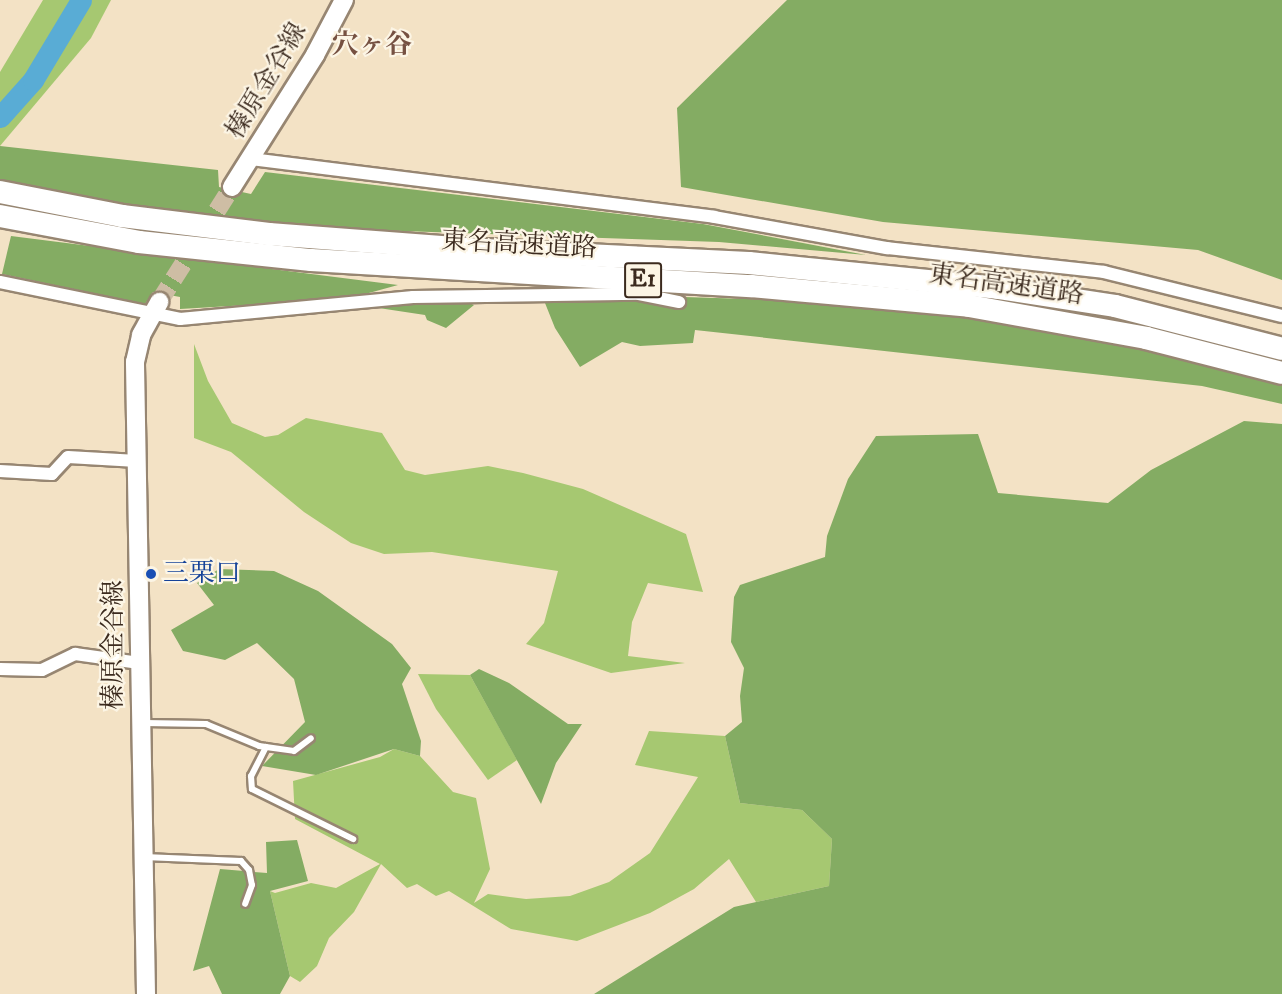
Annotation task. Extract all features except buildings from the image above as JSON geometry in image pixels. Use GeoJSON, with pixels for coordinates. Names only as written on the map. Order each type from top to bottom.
{"type":"FeatureCollection","features":[{"type":"Feature","properties":{"kind":"highway","name":"東名高速道路"},"geometry":{"type":"LineString","coordinates":[[4,193],[122,216],[269,234],[484,250],[749,263],[987,286],[1115,306],[1282,349]]}},
{"type":"Feature","properties":{"kind":"highway","name":"東名高速道路"},"geometry":{"type":"LineString","coordinates":[[0,216],[139,242],[311,260],[751,286],[969,306],[1146,338],[1282,374]]}},
{"type":"Feature","properties":{"kind":"main road","name":"榛原金谷線"},"geometry":{"type":"LineString","coordinates":[[232,187],[251,159],[344,0]]}},
{"type":"Feature","properties":{"kind":"main road","name":"榛原金谷線"},"geometry":{"type":"LineString","coordinates":[[146,994],[135,362],[141,334],[155,309]]}},
{"type":"Feature","properties":{"kind":"street"},"geometry":{"type":"LineString","coordinates":[[251,159],[714,217],[887,248],[1104,272],[1282,316]]}},
{"type":"Feature","properties":{"kind":"street"},"geometry":{"type":"LineString","coordinates":[[0,282],[155,309],[180,319],[413,297],[639,294],[679,302]]}},
{"type":"Feature","properties":{"kind":"street"},"geometry":{"type":"LineString","coordinates":[[0,471],[52,474],[68,457],[137,461]]}},
{"type":"Feature","properties":{"kind":"street"},"geometry":{"type":"LineString","coordinates":[[0,669],[42,670],[75,654],[139,663]]}},
{"type":"Feature","properties":{"kind":"lane"},"geometry":{"type":"LineString","coordinates":[[140,723],[206,724],[266,747],[294,751],[311,738]]}},
{"type":"Feature","properties":{"kind":"lane"},"geometry":{"type":"LineString","coordinates":[[266,747],[249,784],[256,794],[353,839]]}},
{"type":"Feature","properties":{"kind":"lane"},"geometry":{"type":"LineString","coordinates":[[144,857],[241,861],[249,870],[252,885],[245,904]]}},
{"type":"Feature","properties":{"kind":"green space"},"geometry":{"type":"Polygon","coordinates":[[[43,0],[111,0],[91,38],[0,146],[0,72],[43,0]]]}},
{"type":"Feature","properties":{"kind":"green space"},"geometry":{"type":"Polygon","coordinates":[[[787,0],[1282,0],[1282,280],[1198,250],[883,222],[681,187],[677,108],[787,0]]]}},
{"type":"Feature","properties":{"kind":"green space"},"geometry":{"type":"Polygon","coordinates":[[[0,146],[218,170],[219,187],[251,194],[265,172],[703,224],[866,255],[719,242],[346,229],[152,211],[0,183],[0,146]]]}},
{"type":"Feature","properties":{"kind":"green space"},"geometry":{"type":"Polygon","coordinates":[[[11,236],[398,285],[347,299],[180,309],[180,297],[153,292],[145,304],[2,274],[11,236]]]}},
{"type":"Feature","properties":{"kind":"green space"},"geometry":{"type":"Polygon","coordinates":[[[652,296],[812,301],[1051,326],[1256,375],[1282,386],[1282,404],[1202,386],[695,330],[693,343],[640,346],[622,342],[580,367],[555,328],[545,303],[652,296]]]}},
{"type":"Feature","properties":{"kind":"green space"},"geometry":{"type":"Polygon","coordinates":[[[410,301],[464,301],[474,305],[446,328],[427,320],[425,315],[372,307],[410,301]]]}},
{"type":"Feature","properties":{"kind":"green space"},"geometry":{"type":"Polygon","coordinates":[[[194,344],[208,381],[232,423],[265,437],[278,435],[306,418],[382,433],[405,470],[425,475],[488,466],[523,473],[583,489],[686,534],[703,592],[648,583],[632,622],[628,656],[685,663],[611,673],[526,644],[544,623],[558,571],[432,552],[384,554],[351,543],[304,512],[231,452],[194,438],[194,344]]]}},
{"type":"Feature","properties":{"kind":"green space"},"geometry":{"type":"Polygon","coordinates":[[[1244,421],[1282,424],[1282,994],[594,994],[734,907],[829,886],[832,839],[802,810],[740,803],[725,736],[742,722],[740,696],[744,668],[731,642],[734,597],[740,585],[825,557],[827,536],[848,479],[876,436],[978,434],[998,493],[1108,503],[1151,470],[1244,421]]]}},
{"type":"Feature","properties":{"kind":"green space"},"geometry":{"type":"Polygon","coordinates":[[[219,569],[274,571],[318,591],[392,644],[411,668],[402,684],[421,741],[420,756],[394,749],[316,775],[262,766],[305,722],[294,679],[257,643],[225,660],[183,651],[171,630],[214,605],[197,583],[219,569]]]}},
{"type":"Feature","properties":{"kind":"green space"},"geometry":{"type":"Polygon","coordinates":[[[479,669],[509,683],[568,724],[582,724],[556,763],[541,804],[470,675],[479,669]]]}},
{"type":"Feature","properties":{"kind":"green space"},"geometry":{"type":"Polygon","coordinates":[[[418,674],[470,675],[517,760],[488,780],[436,709],[418,674]]]}},
{"type":"Feature","properties":{"kind":"green space"},"geometry":{"type":"Polygon","coordinates":[[[649,731],[725,736],[740,803],[802,810],[832,839],[829,886],[756,902],[729,859],[694,889],[650,913],[577,941],[511,929],[449,891],[436,896],[417,884],[407,888],[381,864],[354,912],[329,938],[317,966],[300,982],[290,976],[270,891],[275,893],[311,883],[336,888],[380,864],[295,819],[293,781],[380,757],[394,749],[420,756],[453,792],[476,798],[490,869],[474,903],[488,894],[526,899],[570,896],[609,882],[650,853],[698,777],[635,765],[649,731]]]}},
{"type":"Feature","properties":{"kind":"green space"},"geometry":{"type":"Polygon","coordinates":[[[297,840],[308,881],[270,891],[290,976],[280,994],[222,994],[209,966],[193,971],[220,869],[267,873],[266,842],[297,840]]]}},
{"type":"Feature","properties":{"kind":"waterway"},"geometry":{"type":"LineString","coordinates":[[0,117],[33,80],[81,0]]}},
{"type":"Feature","properties":{"kind":"tunnel"},"geometry":{"type":"LineString","coordinates":[[159,302],[232,187]]}},
{"type":"Feature","properties":{"kind":"place","name":"三栗口"},"geometry":{"type":"Point","coordinates":[151,574]}},
{"type":"Feature","properties":{"kind":"district","name":"穴ヶ谷"},"geometry":{"type":"Point","coordinates":[372,46]}}]}
